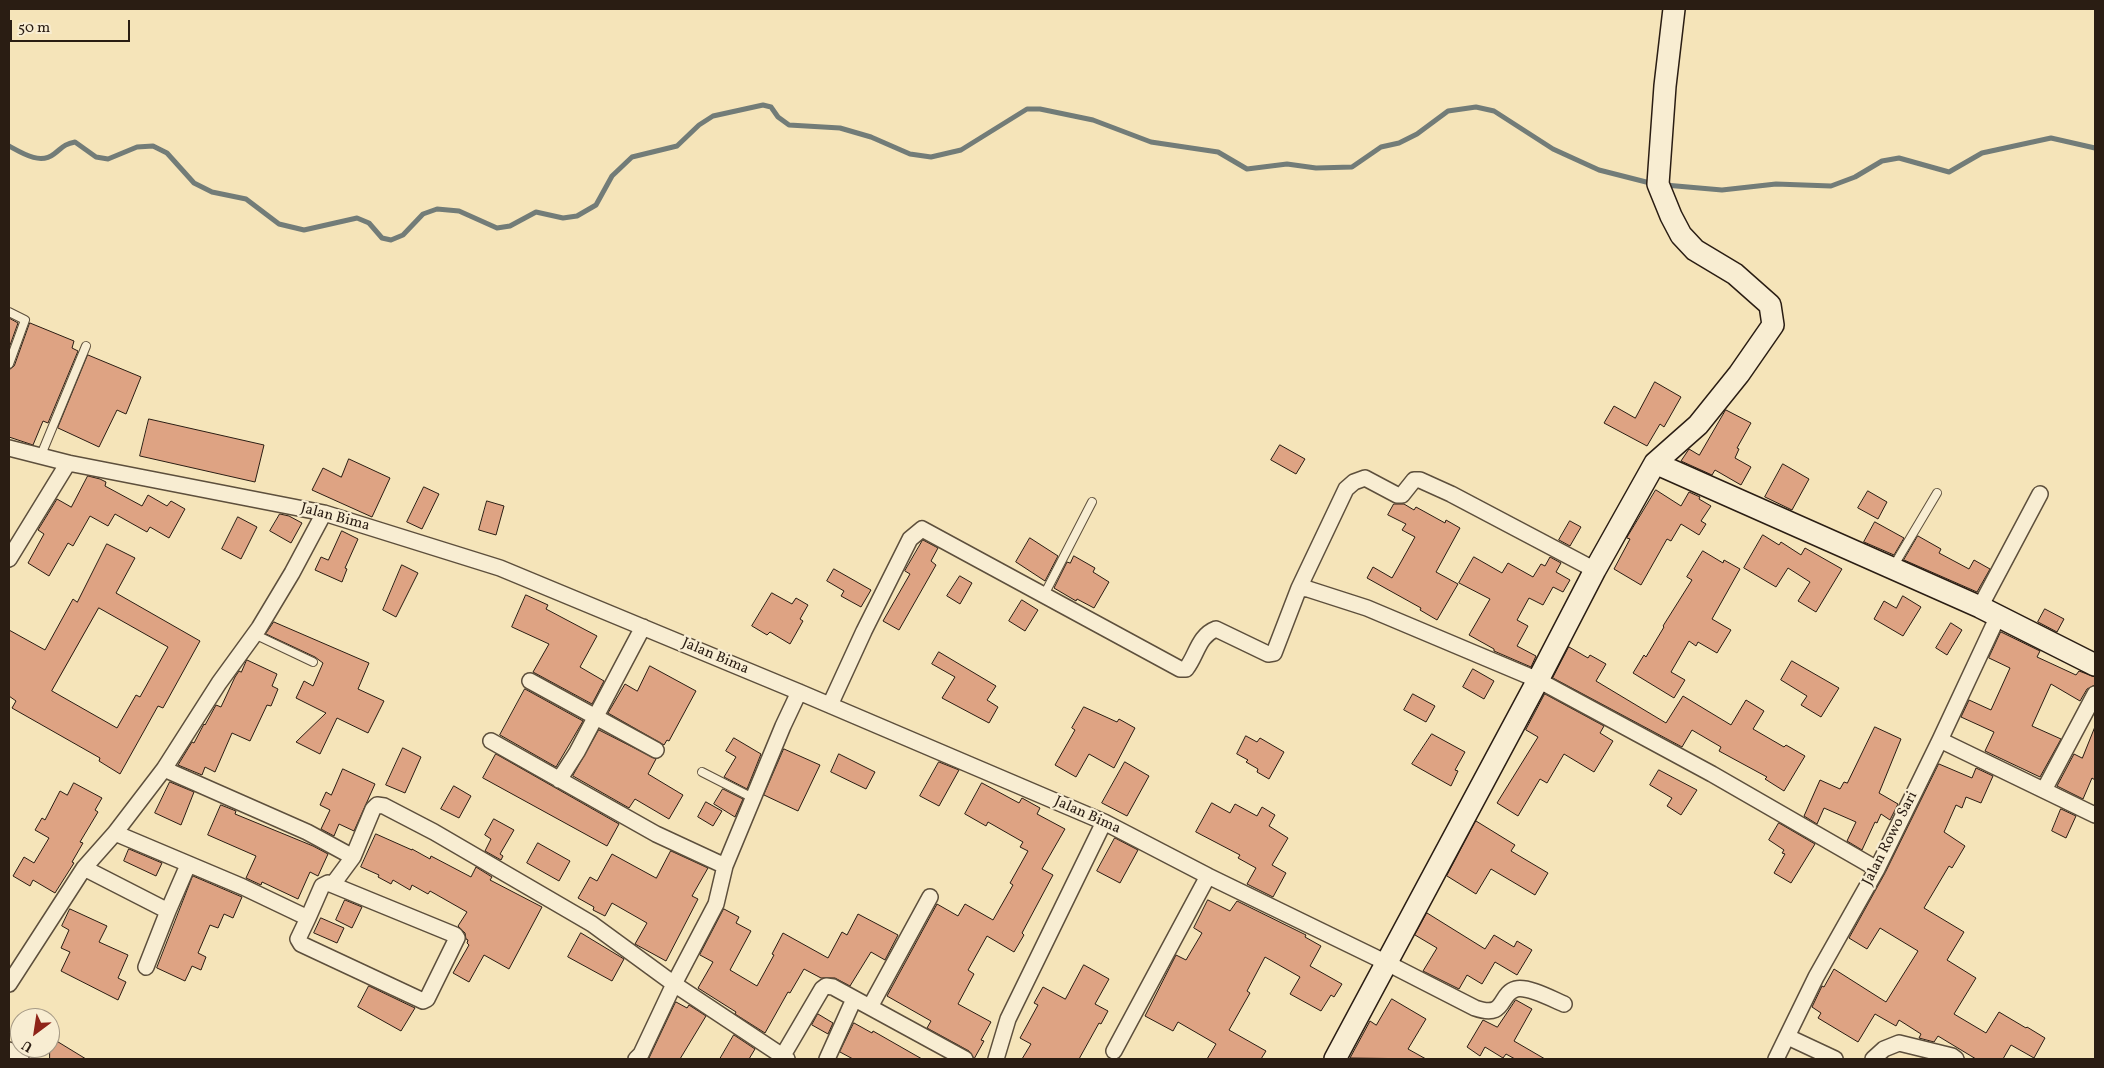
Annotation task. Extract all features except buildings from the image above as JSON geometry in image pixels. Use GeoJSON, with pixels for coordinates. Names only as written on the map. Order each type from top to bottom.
{"type":"FeatureCollection","features":[{"type":"Feature","properties":{"kind":"street"},"geometry":{"type":"LineString","coordinates":[[1335,1059],[1595,570],[1655,463],[1698,424],[1738,374],[1773,325],[1770,305],[1735,274],[1695,250],[1681,235],[1658,184],[1665,86],[1674,9]]}},
{"type":"Feature","properties":{"kind":"street","name":"Jalan Bima"},"geometry":{"type":"LineString","coordinates":[[9,448],[68,463],[324,513],[500,568],[830,705],[1104,822],[1208,876],[1484,1011],[1498,1008],[1512,991],[1522,988],[1564,1004]]}},
{"type":"Feature","properties":{"kind":"street"},"geometry":{"type":"LineString","coordinates":[[9,560],[68,463]]}},
{"type":"Feature","properties":{"kind":"street"},"geometry":{"type":"LineString","coordinates":[[1655,463],[1989,612],[2095,665]]}},
{"type":"Feature","properties":{"kind":"street"},"geometry":{"type":"LineString","coordinates":[[830,705],[910,539],[920,529],[926,530],[1180,669],[1186,669],[1202,638],[1216,629],[1268,654],[1274,653],[1299,588],[1346,489],[1354,482],[1365,478],[1397,495],[1402,495],[1414,480],[1420,480],[1451,494],[1595,570]]}},
{"type":"Feature","properties":{"kind":"street","name":"Jalan Rowo Sari"},"geometry":{"type":"LineString","coordinates":[[1776,1059],[1816,977],[1877,869],[1940,740],[1989,612],[2040,494]]}},
{"type":"Feature","properties":{"kind":"street"},"geometry":{"type":"LineString","coordinates":[[9,984],[84,868],[115,833],[164,769],[219,683],[254,634],[292,572],[324,513]]}},
{"type":"Feature","properties":{"kind":"street"},"geometry":{"type":"LineString","coordinates":[[1299,588],[1328,594],[1367,608],[1538,680],[1704,769],[1877,869]]}},
{"type":"Feature","properties":{"kind":"street"},"geometry":{"type":"LineString","coordinates":[[559,780],[643,627]]}},
{"type":"Feature","properties":{"kind":"street"},"geometry":{"type":"LineString","coordinates":[[530,681],[656,750]]}},
{"type":"Feature","properties":{"kind":"street"},"geometry":{"type":"LineString","coordinates":[[636,1059],[641,1054],[674,984],[716,904],[725,866],[799,692]]}},
{"type":"Feature","properties":{"kind":"street"},"geometry":{"type":"LineString","coordinates":[[2044,790],[2095,694]]}},
{"type":"Feature","properties":{"kind":"street"},"geometry":{"type":"LineString","coordinates":[[1940,740],[2095,815]]}},
{"type":"Feature","properties":{"kind":"street"},"geometry":{"type":"LineString","coordinates":[[491,741],[656,834],[725,866]]}},
{"type":"Feature","properties":{"kind":"street"},"geometry":{"type":"LineString","coordinates":[[164,769],[307,832],[353,857]]}},
{"type":"Feature","properties":{"kind":"street"},"geometry":{"type":"LineString","coordinates":[[333,884],[353,857],[373,809],[377,805],[384,806],[434,832],[592,924],[674,984],[784,1058],[823,988],[826,986],[833,987],[870,1007],[958,1058]]}},
{"type":"Feature","properties":{"kind":"street"},"geometry":{"type":"LineString","coordinates":[[996,1059],[1008,1019],[1104,822]]}},
{"type":"Feature","properties":{"kind":"street"},"geometry":{"type":"LineString","coordinates":[[115,833],[308,918]]}},
{"type":"Feature","properties":{"kind":"street"},"geometry":{"type":"LineString","coordinates":[[146,967],[188,865]]}},
{"type":"Feature","properties":{"kind":"street"},"geometry":{"type":"LineString","coordinates":[[84,868],[168,911]]}},
{"type":"Feature","properties":{"kind":"street"},"geometry":{"type":"LineString","coordinates":[[1114,1051],[1208,876]]}},
{"type":"Feature","properties":{"kind":"street"},"geometry":{"type":"LineString","coordinates":[[333,884],[455,935],[456,940],[425,1001],[301,944],[298,940],[308,918],[323,885],[333,884]]}},
{"type":"Feature","properties":{"kind":"street"},"geometry":{"type":"LineString","coordinates":[[870,1007],[930,897]]}},
{"type":"Feature","properties":{"kind":"street"},"geometry":{"type":"LineString","coordinates":[[827,1059],[854,999]]}},
{"type":"Feature","properties":{"kind":"street"},"geometry":{"type":"LineString","coordinates":[[1788,1037],[1835,1059]]}},
{"type":"Feature","properties":{"kind":"street"},"geometry":{"type":"LineString","coordinates":[[1873,1059],[1884,1049],[1899,1043],[1952,1056],[1956,1059]]}},
{"type":"Feature","properties":{"kind":"street"},"geometry":{"type":"LineString","coordinates":[[9,1050],[21,1059]]}},
{"type":"Feature","properties":{"kind":"lane"},"geometry":{"type":"LineString","coordinates":[[9,312],[25,320],[9,364]]}},
{"type":"Feature","properties":{"kind":"lane"},"geometry":{"type":"LineString","coordinates":[[41,455],[86,346]]}},
{"type":"Feature","properties":{"kind":"lane"},"geometry":{"type":"LineString","coordinates":[[1892,568],[1937,493]]}},
{"type":"Feature","properties":{"kind":"lane"},"geometry":{"type":"LineString","coordinates":[[1044,595],[1092,502]]}},
{"type":"Feature","properties":{"kind":"lane"},"geometry":{"type":"LineString","coordinates":[[254,634],[314,662]]}},
{"type":"Feature","properties":{"kind":"lane"},"geometry":{"type":"LineString","coordinates":[[702,772],[753,798]]}},
{"type":"Feature","properties":{"kind":"waterway"},"geometry":{"type":"LineString","coordinates":[[9,146],[31,157],[43,158],[49,157],[66,145],[75,142],[96,157],[108,159],[137,147],[153,146],[167,153],[194,183],[212,192],[246,199],[279,224],[304,230],[357,218],[369,223],[382,238],[391,240],[403,235],[423,214],[437,209],[459,211],[497,228],[510,226],[536,212],[563,218],[577,216],[596,205],[612,176],[632,157],[677,146],[699,125],[713,116],[763,105],[771,107],[778,117],[789,125],[840,128],[871,137],[910,154],[931,157],[961,150],[1027,109],[1040,109],[1093,120],[1151,142],[1218,152],[1247,169],[1287,164],[1316,168],[1352,167],[1381,147],[1399,143],[1417,134],[1448,111],[1476,107],[1494,111],[1553,149],[1599,170],[1654,184]]}},
{"type":"Feature","properties":{"kind":"waterway"},"geometry":{"type":"LineString","coordinates":[[1665,185],[1722,190],[1776,184],[1831,186],[1855,177],[1882,161],[1899,158],[1949,172],[1982,153],[2051,138],[2095,148]]}}]}
